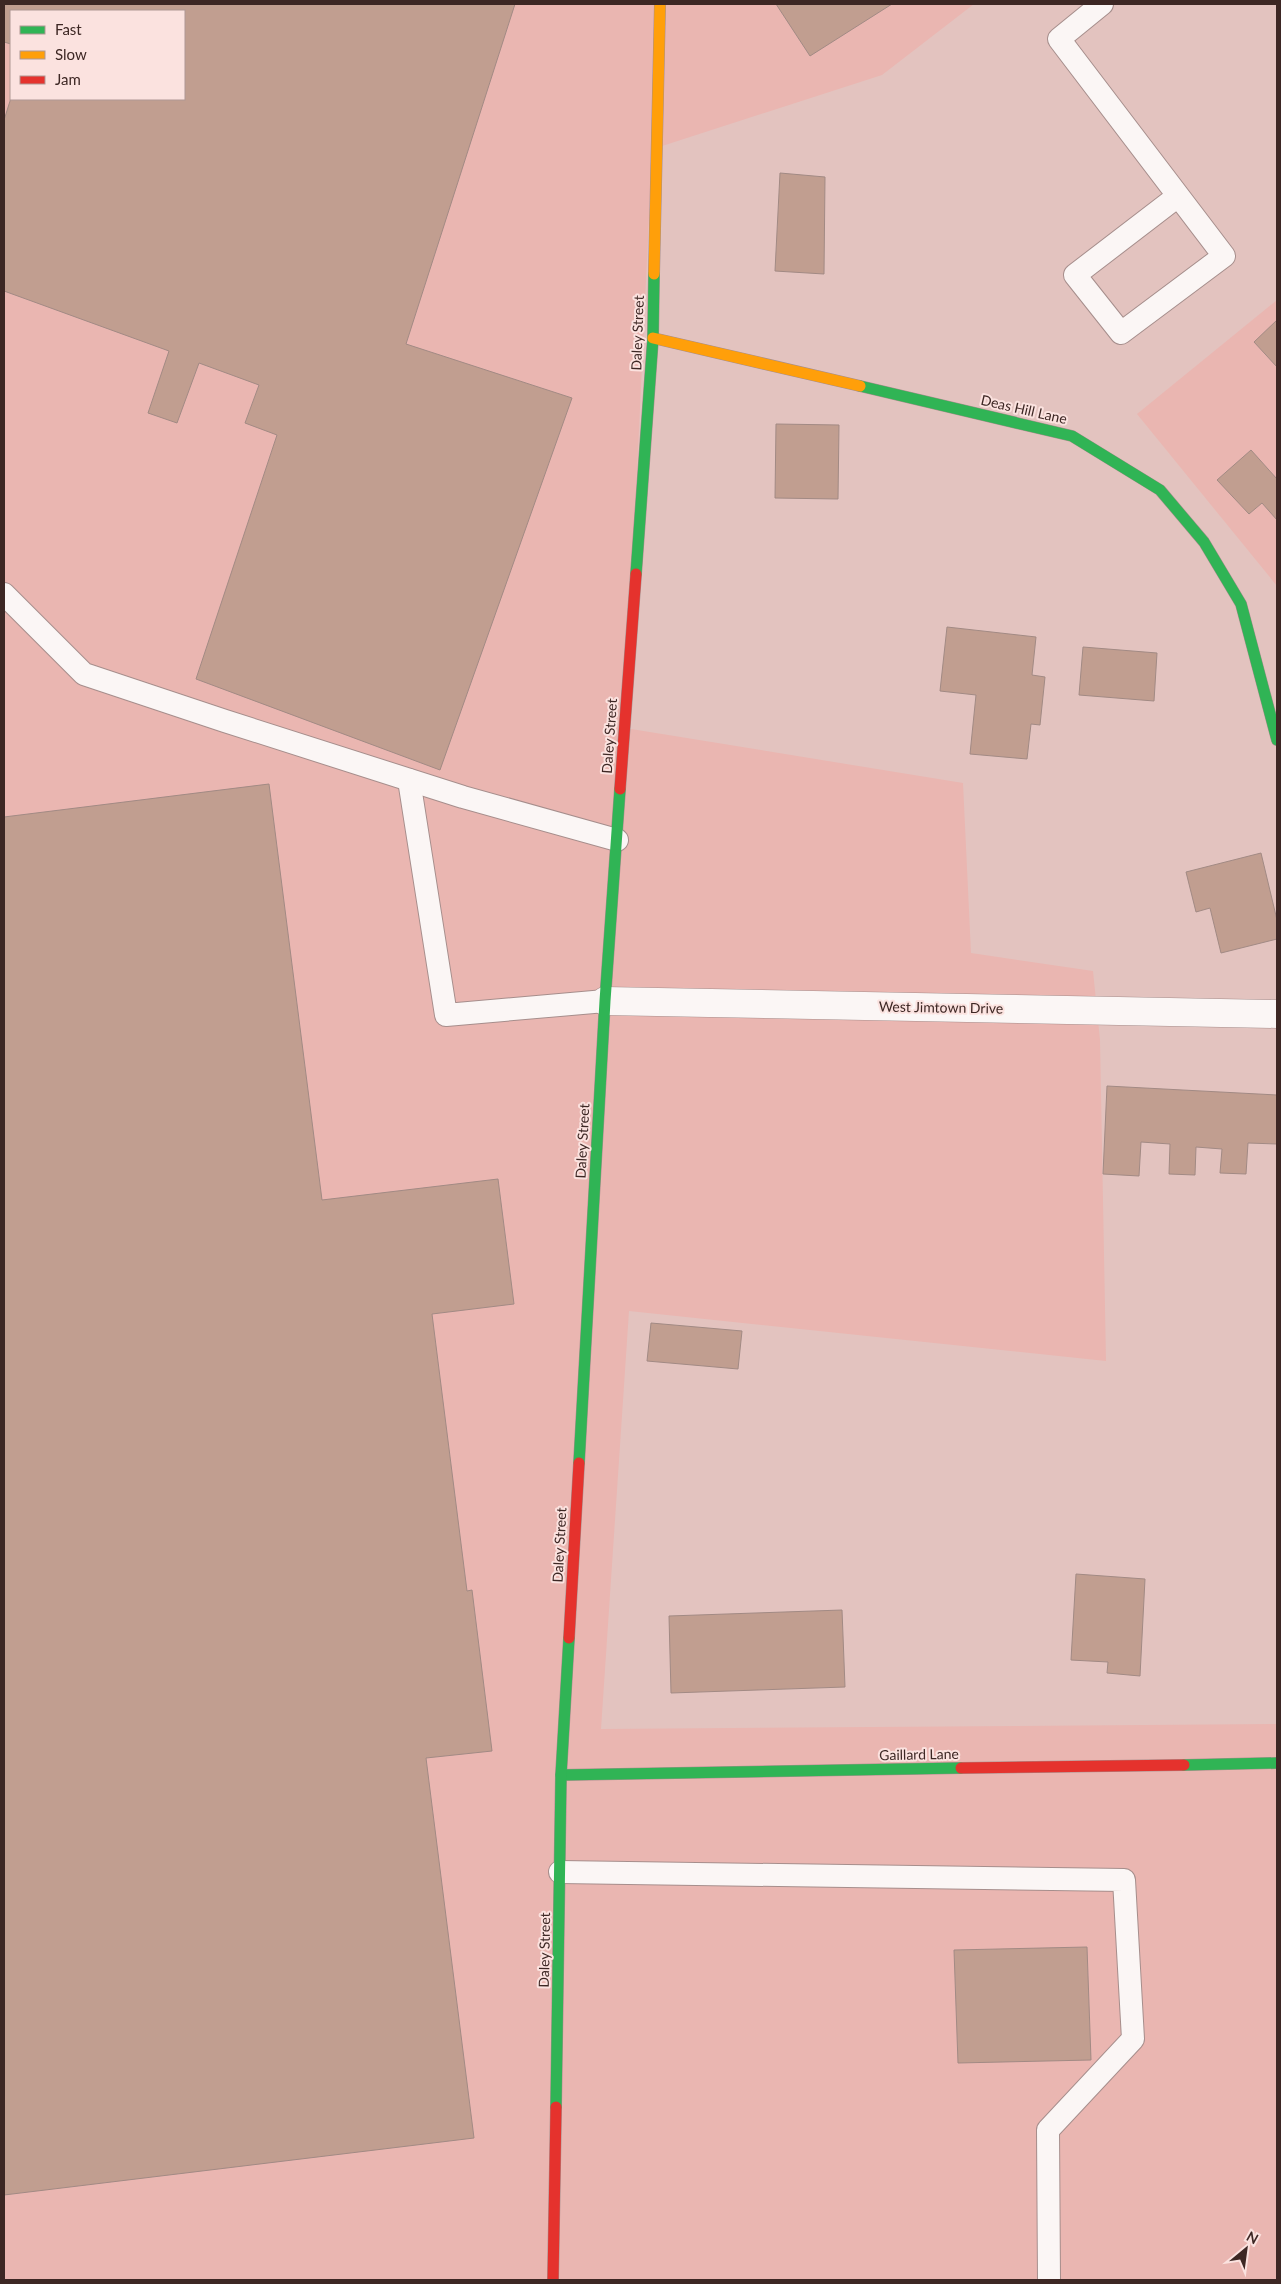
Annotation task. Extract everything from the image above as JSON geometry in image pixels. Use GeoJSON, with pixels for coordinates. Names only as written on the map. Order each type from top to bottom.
{"type":"FeatureCollection","features":[{"type":"Feature","properties":{"kind":"street","name":"Daley Street"},"geometry":{"type":"LineString","coordinates":[[553,2280],[561,1775],[605,1001],[653,338],[660,4]]}},
{"type":"Feature","properties":{"kind":"street","name":"Deas Hill Lane"},"geometry":{"type":"LineString","coordinates":[[653,338],[1072,436],[1160,490],[1204,542],[1241,604],[1277,740]]}},
{"type":"Feature","properties":{"kind":"street","name":"West Jimtown Drive"},"geometry":{"type":"LineString","coordinates":[[605,1001],[1277,1014]]}},
{"type":"Feature","properties":{"kind":"street","name":"Gaillard Lane"},"geometry":{"type":"LineString","coordinates":[[561,1775],[1277,1763]]}},
{"type":"Feature","properties":{"kind":"lane"},"geometry":{"type":"LineString","coordinates":[[1102,4],[1059,39],[1224,256],[1121,333],[1075,275],[1178,196]]}},
{"type":"Feature","properties":{"kind":"lane"},"geometry":{"type":"LineString","coordinates":[[4,594],[84,674],[463,797],[617,840]]}},
{"type":"Feature","properties":{"kind":"lane"},"geometry":{"type":"LineString","coordinates":[[409,780],[446,1015],[605,1001]]}},
{"type":"Feature","properties":{"kind":"lane"},"geometry":{"type":"LineString","coordinates":[[560,1872],[1124,1880],[1132,2039],[1048,2130],[1049,2280]]}},
{"type":"Feature","properties":{"kind":"shaded area"},"geometry":{"type":"Polygon","coordinates":[[[4,4],[659,4],[625,728],[963,783],[971,953],[1093,971],[1100,1040],[1106,1361],[629,1311],[601,1729],[1277,1724],[1277,2280],[4,2280],[4,4]]]}},
{"type":"Feature","properties":{"kind":"shaded area"},"geometry":{"type":"Polygon","coordinates":[[[662,4],[974,4],[882,75],[656,148],[662,4]]]}},
{"type":"Feature","properties":{"kind":"shaded area"},"geometry":{"type":"Polygon","coordinates":[[[1277,300],[1277,586],[1137,414],[1277,300]]]}},
{"type":"Feature","properties":{"kind":"building"},"geometry":{"type":"Polygon","coordinates":[[[4,4],[515,4],[406,344],[572,398],[440,770],[196,679],[277,435],[245,423],[259,385],[199,363],[177,423],[148,413],[169,351],[4,291],[4,120],[10,100],[185,100],[185,10],[10,10],[10,44],[4,42],[4,4]]]}},
{"type":"Feature","properties":{"kind":"building"},"geometry":{"type":"Polygon","coordinates":[[[776,4],[892,4],[810,56],[776,4]]]}},
{"type":"Feature","properties":{"kind":"building"},"geometry":{"type":"Polygon","coordinates":[[[780,173],[825,177],[824,274],[775,271],[780,173]]]}},
{"type":"Feature","properties":{"kind":"building"},"geometry":{"type":"Polygon","coordinates":[[[1277,320],[1277,367],[1254,342],[1277,320]]]}},
{"type":"Feature","properties":{"kind":"building"},"geometry":{"type":"Polygon","coordinates":[[[776,424],[839,425],[838,499],[775,498],[776,424]]]}},
{"type":"Feature","properties":{"kind":"building"},"geometry":{"type":"Polygon","coordinates":[[[1251,450],[1277,479],[1277,520],[1262,503],[1249,514],[1217,480],[1251,450]]]}},
{"type":"Feature","properties":{"kind":"building"},"geometry":{"type":"Polygon","coordinates":[[[947,627],[1036,637],[1032,675],[1045,677],[1040,725],[1031,724],[1027,759],[970,754],[976,695],[940,691],[947,627]]]}},
{"type":"Feature","properties":{"kind":"building"},"geometry":{"type":"Polygon","coordinates":[[[1083,647],[1157,653],[1154,701],[1079,695],[1083,647]]]}},
{"type":"Feature","properties":{"kind":"building"},"geometry":{"type":"Polygon","coordinates":[[[269,784],[322,1200],[498,1179],[514,1304],[432,1314],[467,1591],[472,1590],[492,1751],[426,1758],[474,2138],[4,2195],[4,817],[269,784]]]}},
{"type":"Feature","properties":{"kind":"building"},"geometry":{"type":"Polygon","coordinates":[[[1261,853],[1277,920],[1277,939],[1221,953],[1210,908],[1196,912],[1186,872],[1261,853]]]}},
{"type":"Feature","properties":{"kind":"building"},"geometry":{"type":"Polygon","coordinates":[[[1107,1086],[1277,1095],[1277,1144],[1248,1143],[1246,1174],[1220,1173],[1222,1149],[1196,1147],[1195,1175],[1169,1174],[1170,1144],[1141,1142],[1139,1176],[1103,1174],[1107,1086]]]}},
{"type":"Feature","properties":{"kind":"building"},"geometry":{"type":"Polygon","coordinates":[[[651,1323],[742,1331],[738,1369],[647,1361],[651,1323]]]}},
{"type":"Feature","properties":{"kind":"building"},"geometry":{"type":"Polygon","coordinates":[[[1076,1574],[1145,1579],[1140,1676],[1107,1673],[1108,1662],[1071,1660],[1076,1574]]]}},
{"type":"Feature","properties":{"kind":"building"},"geometry":{"type":"Polygon","coordinates":[[[842,1610],[845,1687],[671,1693],[669,1616],[842,1610]]]}},
{"type":"Feature","properties":{"kind":"building"},"geometry":{"type":"Polygon","coordinates":[[[1087,1947],[1091,2060],[958,2063],[954,1950],[1087,1947]]]}},
{"type":"Feature","properties":{"kind":"traffic: fast"},"geometry":{"type":"LineString","coordinates":[[636,574],[653,338],[654,274]]}},
{"type":"Feature","properties":{"kind":"traffic: fast"},"geometry":{"type":"LineString","coordinates":[[860,386],[1072,436],[1160,490],[1204,542],[1241,604],[1277,740]]}},
{"type":"Feature","properties":{"kind":"traffic: fast"},"geometry":{"type":"LineString","coordinates":[[579,1463],[605,1001],[620,789]]}},
{"type":"Feature","properties":{"kind":"traffic: fast"},"geometry":{"type":"LineString","coordinates":[[556,2107],[561,1775],[569,1638]]}},
{"type":"Feature","properties":{"kind":"traffic: fast"},"geometry":{"type":"LineString","coordinates":[[1184,1765],[1277,1763]]}},
{"type":"Feature","properties":{"kind":"traffic: fast"},"geometry":{"type":"LineString","coordinates":[[561,1775],[961,1768]]}},
{"type":"Feature","properties":{"kind":"traffic: slow"},"geometry":{"type":"LineString","coordinates":[[654,274],[660,4]]}},
{"type":"Feature","properties":{"kind":"traffic: slow"},"geometry":{"type":"LineString","coordinates":[[653,338],[860,386]]}},
{"type":"Feature","properties":{"kind":"traffic: jam"},"geometry":{"type":"LineString","coordinates":[[620,789],[636,574]]}},
{"type":"Feature","properties":{"kind":"traffic: jam"},"geometry":{"type":"LineString","coordinates":[[569,1638],[579,1463]]}},
{"type":"Feature","properties":{"kind":"traffic: jam"},"geometry":{"type":"LineString","coordinates":[[961,1768],[1184,1765]]}},
{"type":"Feature","properties":{"kind":"traffic: jam"},"geometry":{"type":"LineString","coordinates":[[553,2280],[556,2107]]}}]}
